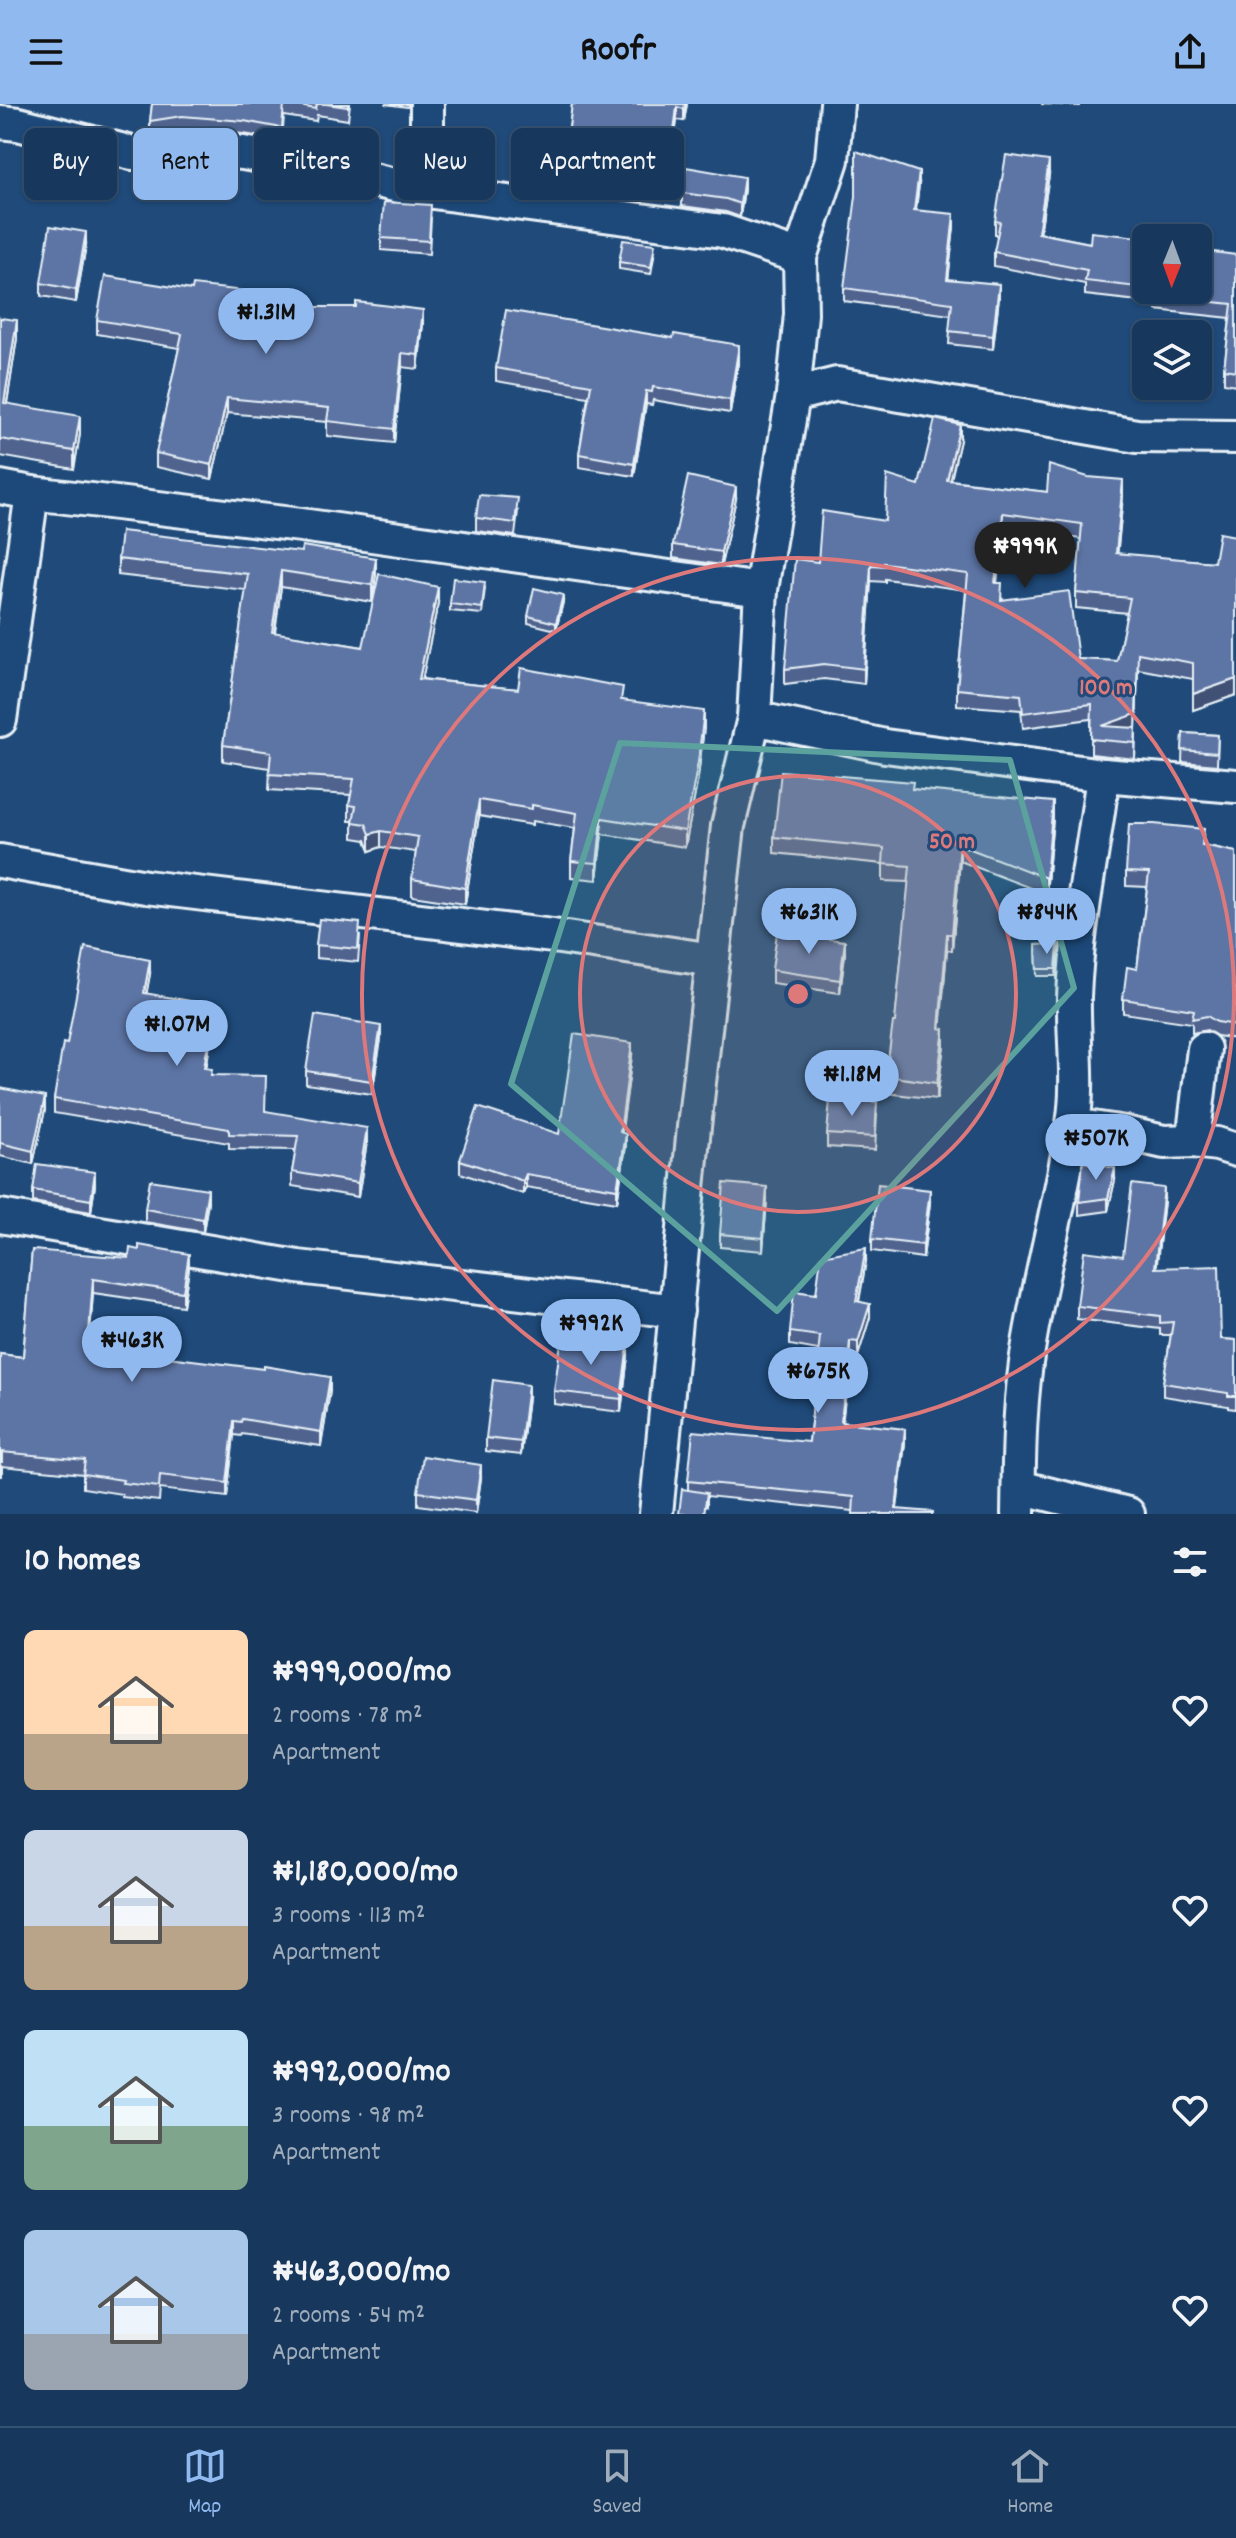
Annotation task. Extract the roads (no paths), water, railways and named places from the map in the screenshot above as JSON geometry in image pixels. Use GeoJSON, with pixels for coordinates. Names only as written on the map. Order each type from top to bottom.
{"type":"FeatureCollection","features":[{"type":"Feature","properties":{"kind":"street"},"geometry":{"type":"LineString","coordinates":[[427,104],[427,128]]}},
{"type":"Feature","properties":{"kind":"street"},"geometry":{"type":"LineString","coordinates":[[656,1514],[687,1189],[728,826],[754,718],[761,590],[793,395],[801,314],[800,257],[832,160],[837,104]]}},
{"type":"Feature","properties":{"kind":"street"},"geometry":{"type":"LineString","coordinates":[[0,122],[57,119],[132,153],[158,153],[180,148],[243,153],[395,185]]}},
{"type":"Feature","properties":{"kind":"street"},"geometry":{"type":"LineString","coordinates":[[493,200],[723,231],[800,257]]}},
{"type":"Feature","properties":{"kind":"street"},"geometry":{"type":"LineString","coordinates":[[793,395],[837,384],[1137,436],[1236,437]]}},
{"type":"Feature","properties":{"kind":"street"},"geometry":{"type":"LineString","coordinates":[[0,487],[316,527],[761,590]]}},
{"type":"Feature","properties":{"kind":"street"},"geometry":{"type":"LineString","coordinates":[[0,720],[32,493]]}},
{"type":"Feature","properties":{"kind":"street"},"geometry":{"type":"LineString","coordinates":[[754,718],[885,746],[1103,775],[1236,786]]}},
{"type":"Feature","properties":{"kind":"street"},"geometry":{"type":"LineString","coordinates":[[1103,775],[1082,912],[1074,996],[1077,1092],[1028,1347],[1022,1402],[1019,1501],[1128,1514]]}},
{"type":"Feature","properties":{"kind":"street"},"geometry":{"type":"LineString","coordinates":[[0,861],[146,887],[553,936],[713,960]]}},
{"type":"Feature","properties":{"kind":"street"},"geometry":{"type":"LineString","coordinates":[[1193,1141],[1204,1049]]}},
{"type":"Feature","properties":{"kind":"street"},"geometry":{"type":"LineString","coordinates":[[1073,1125],[1164,1142],[1217,1144],[1236,1150]]}},
{"type":"Feature","properties":{"kind":"street"},"geometry":{"type":"LineString","coordinates":[[0,1216],[298,1267],[677,1311]]}}]}
